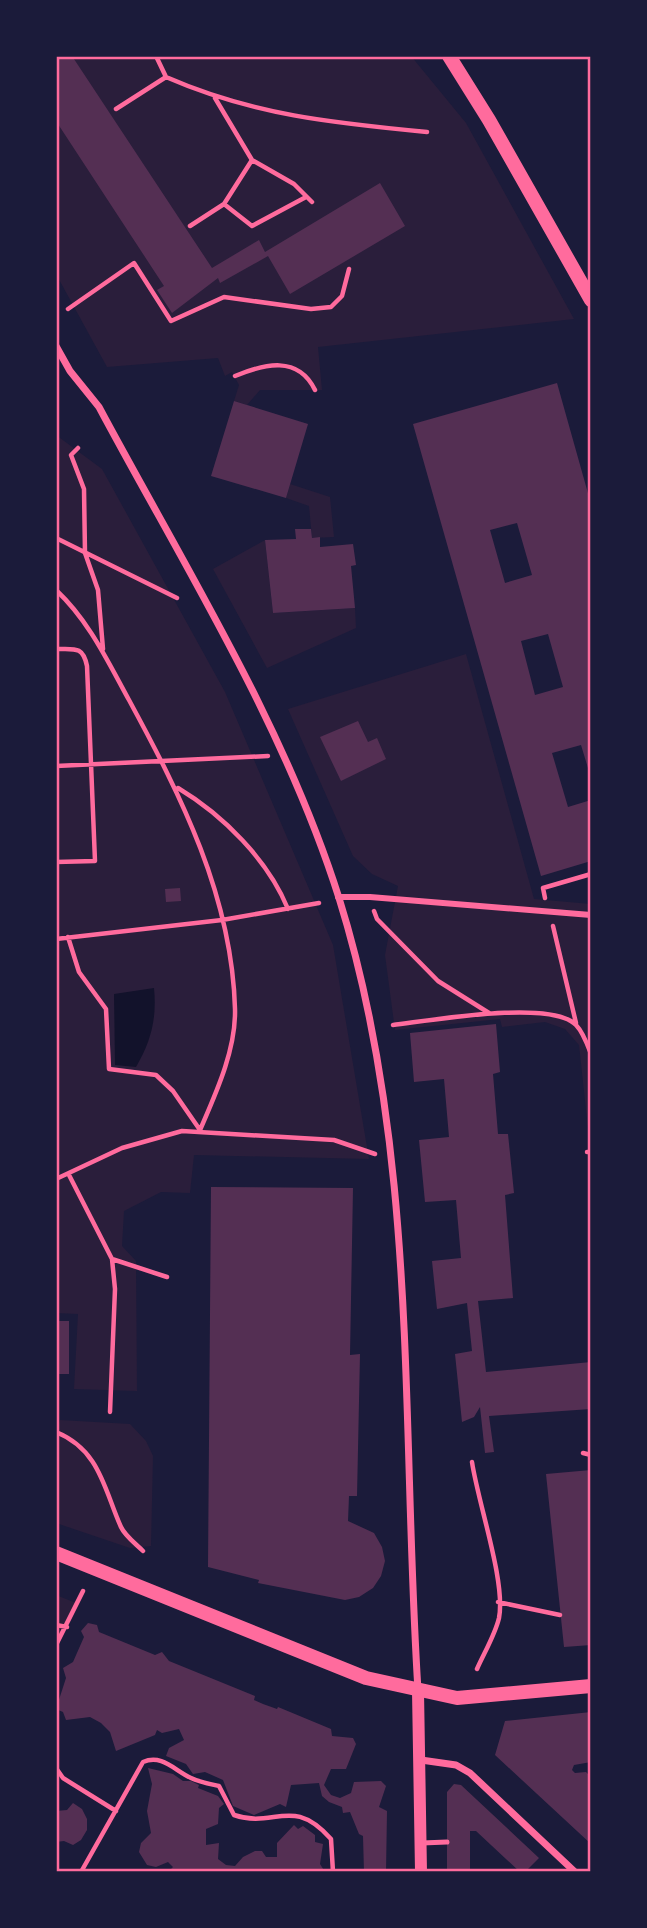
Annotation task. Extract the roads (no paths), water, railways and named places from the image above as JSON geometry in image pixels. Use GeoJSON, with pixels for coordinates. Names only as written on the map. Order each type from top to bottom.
{"type":"FeatureCollection","features":[{"type":"Feature","properties":{"kind":"main road"},"geometry":{"type":"LineString","coordinates":[[449,56],[591,300]]}},
{"type":"Feature","properties":{"kind":"main road"},"geometry":{"type":"LineString","coordinates":[[56,1553],[366,1678],[418,1691],[457,1698],[591,1686]]}},
{"type":"Feature","properties":{"kind":"street"},"geometry":{"type":"LineString","coordinates":[[56,346],[70,371],[99,407],[231,651],[282,755],[338,897],[373,1028],[389,1158],[406,1363],[421,1760],[421,1872]]}},
{"type":"Feature","properties":{"kind":"street"},"geometry":{"type":"LineString","coordinates":[[338,897],[370,897],[591,915]]}},
{"type":"Feature","properties":{"kind":"street"},"geometry":{"type":"LineString","coordinates":[[421,1760],[456,1765],[470,1773],[575,1872]]}},
{"type":"Feature","properties":{"kind":"lane"},"geometry":{"type":"LineString","coordinates":[[422,1843],[447,1842]]}}]}
